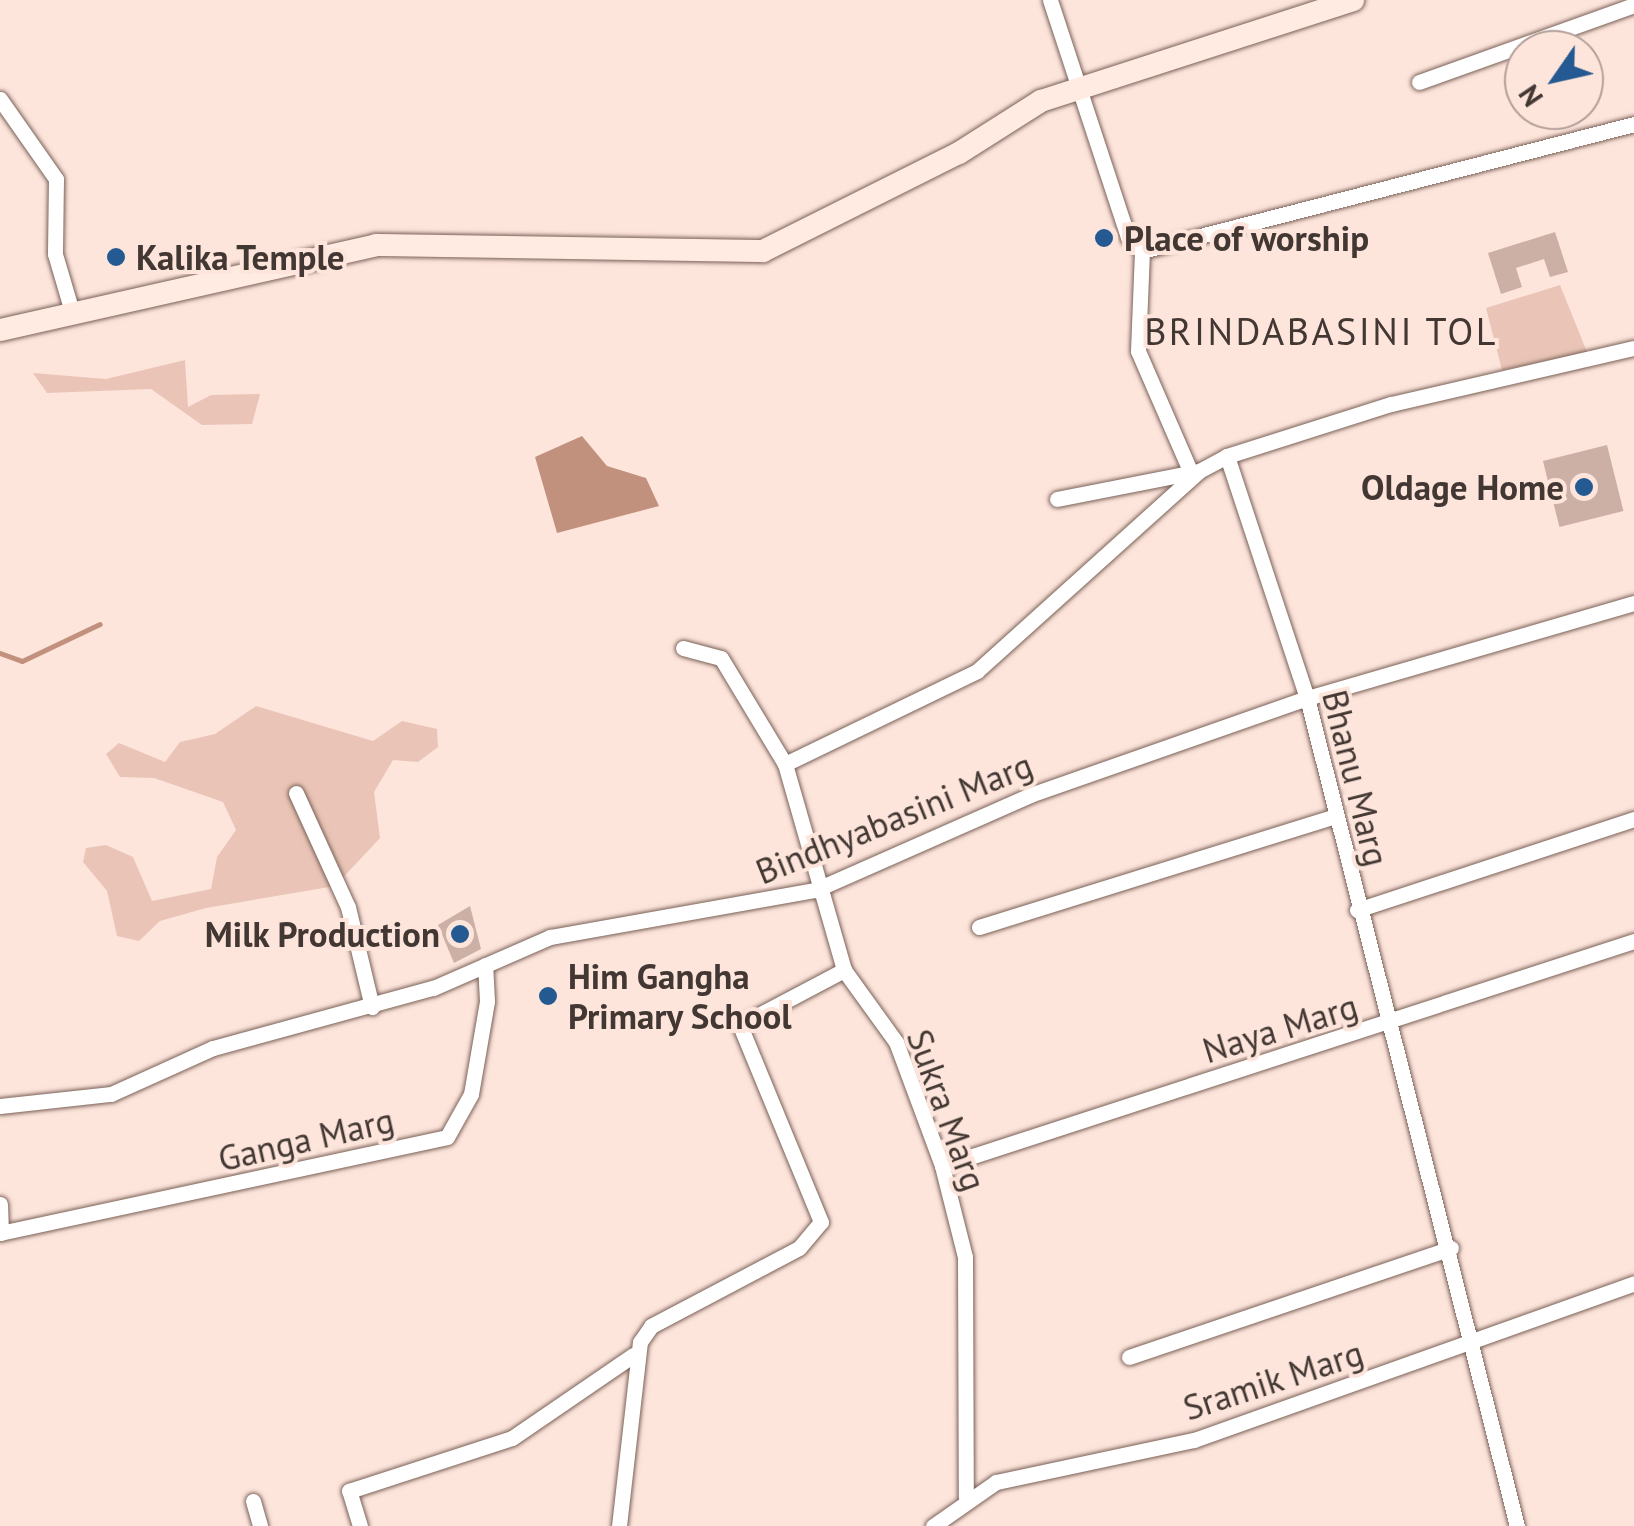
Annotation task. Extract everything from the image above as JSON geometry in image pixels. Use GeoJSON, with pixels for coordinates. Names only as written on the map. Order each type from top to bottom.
{"type":"FeatureCollection","features":[{"type":"Feature","properties":{"kind":"main road"},"geometry":{"type":"LineString","coordinates":[[0,330],[376,245],[763,251],[1078,86],[1353,0]]}},
{"type":"Feature","properties":{"kind":"street"},"geometry":{"type":"LineString","coordinates":[[1050,0],[1128,238],[1142,251],[1138,352],[1194,472]]}},
{"type":"Feature","properties":{"kind":"street"},"geometry":{"type":"LineString","coordinates":[[1419,82],[1634,5]]}},
{"type":"Feature","properties":{"kind":"street"},"geometry":{"type":"LineString","coordinates":[[0,99],[56,180],[55,254],[73,315]]}},
{"type":"Feature","properties":{"kind":"street"},"geometry":{"type":"LineString","coordinates":[[1142,251],[1634,124]]}},
{"type":"Feature","properties":{"kind":"street"},"geometry":{"type":"LineString","coordinates":[[1057,500],[1194,472],[1227,456],[1391,404],[1597,363],[1634,348]]}},
{"type":"Feature","properties":{"kind":"street","name":"Bhanu Marg"},"geometry":{"type":"LineString","coordinates":[[1227,456],[1308,698],[1387,1026],[1476,1345],[1483,1407],[1517,1526]]}},
{"type":"Feature","properties":{"kind":"street"},"geometry":{"type":"LineString","coordinates":[[785,764],[977,671],[1194,472]]}},
{"type":"Feature","properties":{"kind":"street","name":"Bindhyabasini Marg"},"geometry":{"type":"LineString","coordinates":[[0,1106],[111,1094],[213,1048],[372,1008],[550,937],[815,890],[1030,796],[1308,698],[1634,603]]}},
{"type":"Feature","properties":{"kind":"street","name":"Sukra Marg"},"geometry":{"type":"LineString","coordinates":[[683,648],[721,658],[785,764],[815,890],[844,970],[896,1042],[942,1166],[965,1257],[966,1497]]}},
{"type":"Feature","properties":{"kind":"street"},"geometry":{"type":"LineString","coordinates":[[296,794],[348,907],[372,1008]]}},
{"type":"Feature","properties":{"kind":"street"},"geometry":{"type":"LineString","coordinates":[[979,927],[1335,816]]}},
{"type":"Feature","properties":{"kind":"street"},"geometry":{"type":"LineString","coordinates":[[1357,910],[1634,819]]}},
{"type":"Feature","properties":{"kind":"street","name":"Naya Marg"},"geometry":{"type":"LineString","coordinates":[[942,1166],[1387,1026],[1634,941]]}},
{"type":"Feature","properties":{"kind":"street","name":"Ganga Marg"},"geometry":{"type":"LineString","coordinates":[[1,1233],[447,1137],[471,1094],[487,1002],[484,965]]}},
{"type":"Feature","properties":{"kind":"street"},"geometry":{"type":"LineString","coordinates":[[360,1526],[349,1491],[512,1438],[633,1355],[651,1326],[817,1235],[821,1222],[738,1032],[749,1016],[844,970]]}},
{"type":"Feature","properties":{"kind":"street"},"geometry":{"type":"LineString","coordinates":[[0,1204],[1,1233]]}},
{"type":"Feature","properties":{"kind":"street"},"geometry":{"type":"LineString","coordinates":[[1129,1357],[1451,1248]]}},
{"type":"Feature","properties":{"kind":"street","name":"Sramik Marg"},"geometry":{"type":"LineString","coordinates":[[934,1526],[966,1497],[996,1482],[1194,1440],[1476,1345],[1634,1282]]}},
{"type":"Feature","properties":{"kind":"street"},"geometry":{"type":"LineString","coordinates":[[619,1526],[633,1355]]}},
{"type":"Feature","properties":{"kind":"street"},"geometry":{"type":"LineString","coordinates":[[253,1501],[260,1526]]}},
{"type":"Feature","properties":{"kind":"shaded area"},"geometry":{"type":"Polygon","coordinates":[[[1560,285],[1587,352],[1502,370],[1486,308],[1560,285]]]}},
{"type":"Feature","properties":{"kind":"shaded area"},"geometry":{"type":"Polygon","coordinates":[[[185,360],[188,407],[211,395],[260,394],[252,424],[202,425],[151,389],[47,393],[33,373],[106,379],[185,360]]]}},
{"type":"Feature","properties":{"kind":"shaded area"},"geometry":{"type":"Polygon","coordinates":[[[582,436],[607,466],[646,478],[659,506],[557,533],[535,457],[582,436]]]}},
{"type":"Feature","properties":{"kind":"shaded area"},"geometry":{"type":"Polygon","coordinates":[[[256,706],[373,741],[402,721],[437,729],[438,747],[418,762],[393,760],[374,792],[380,838],[335,886],[206,908],[160,921],[139,941],[117,936],[107,891],[83,862],[86,848],[106,845],[133,857],[152,901],[211,889],[217,857],[236,830],[223,802],[154,778],[120,777],[106,754],[119,743],[165,762],[180,742],[215,734],[256,706]]]}},
{"type":"Feature","properties":{"kind":"building"},"geometry":{"type":"Polygon","coordinates":[[[1555,232],[1568,272],[1550,277],[1544,259],[1516,268],[1522,287],[1501,294],[1488,253],[1555,232]]]}},
{"type":"Feature","properties":{"kind":"building","name":"Oldage Home"},"geometry":{"type":"Polygon","coordinates":[[[1607,445],[1623,511],[1559,527],[1543,461],[1607,445]]]}},
{"type":"Feature","properties":{"kind":"building","name":"Milk Production"},"geometry":{"type":"Polygon","coordinates":[[[470,906],[481,949],[454,963],[438,925],[470,906]]]}},
{"type":"Feature","properties":{"kind":"waterway"},"geometry":{"type":"LineString","coordinates":[[0,653],[22,661],[100,624]]}},
{"type":"Feature","properties":{"kind":"place","name":"Place of worship"},"geometry":{"type":"Point","coordinates":[1104,238]}},
{"type":"Feature","properties":{"kind":"place","name":"Kalika Temple"},"geometry":{"type":"Point","coordinates":[116,257]}},
{"type":"Feature","properties":{"kind":"place","name":"Oldage Home"},"geometry":{"type":"Point","coordinates":[1584,487]}},
{"type":"Feature","properties":{"kind":"place","name":"Milk Production"},"geometry":{"type":"Point","coordinates":[460,934]}},
{"type":"Feature","properties":{"kind":"place","name":"Him Gangha Primary School"},"geometry":{"type":"Point","coordinates":[548,996]}},
{"type":"Feature","properties":{"kind":"district","name":"BRINDABASINI TOL"},"geometry":{"type":"Point","coordinates":[1321,331]}}]}
